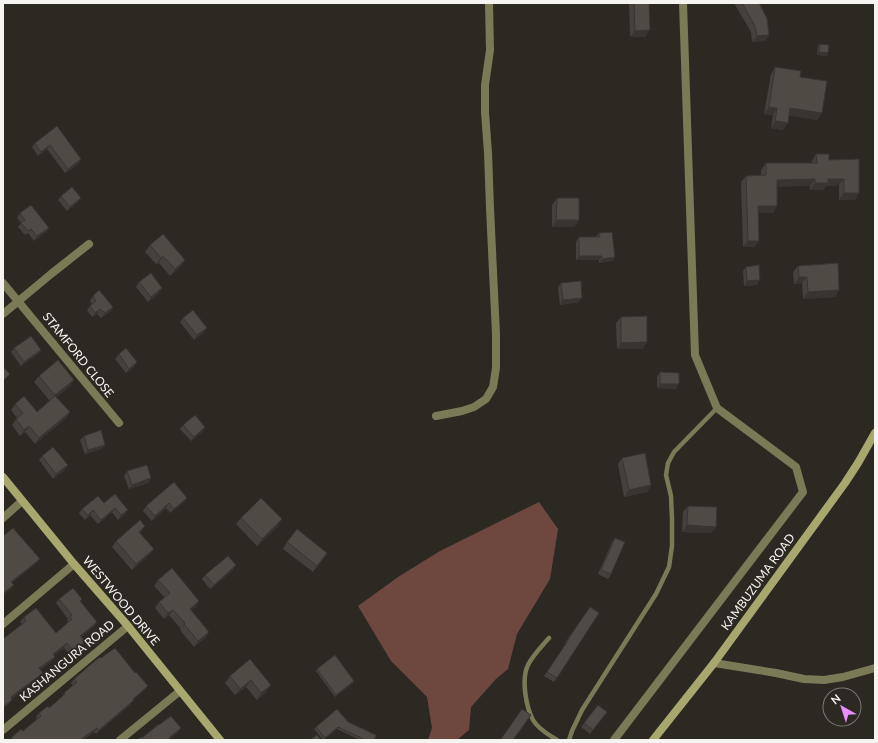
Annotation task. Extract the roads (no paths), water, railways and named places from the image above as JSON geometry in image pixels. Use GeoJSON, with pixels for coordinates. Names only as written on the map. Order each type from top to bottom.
{"type":"FeatureCollection","features":[{"type":"Feature","properties":{"kind":"main road","name":"KAMBUZUMA ROAD"},"geometry":{"type":"LineString","coordinates":[[653,740],[714,663],[845,483],[875,433]]}},
{"type":"Feature","properties":{"kind":"main road","name":"WESTWOOD DRIVE"},"geometry":{"type":"LineString","coordinates":[[3,477],[74,564],[128,626],[220,740]]}},
{"type":"Feature","properties":{"kind":"street"},"geometry":{"type":"LineString","coordinates":[[436,416],[474,407],[486,399],[493,387],[496,368],[496,334],[485,112],[485,85],[490,50],[489,3]]}},
{"type":"Feature","properties":{"kind":"street"},"geometry":{"type":"LineString","coordinates":[[614,740],[803,492],[796,467],[717,408],[695,355],[683,3]]}},
{"type":"Feature","properties":{"kind":"street"},"geometry":{"type":"LineString","coordinates":[[3,314],[89,244]]}},
{"type":"Feature","properties":{"kind":"street","name":"STAMFORD CLOSE"},"geometry":{"type":"LineString","coordinates":[[3,283],[119,423]]}},
{"type":"Feature","properties":{"kind":"street"},"geometry":{"type":"LineString","coordinates":[[3,518],[22,501]]}},
{"type":"Feature","properties":{"kind":"street"},"geometry":{"type":"LineString","coordinates":[[3,624],[74,564]]}},
{"type":"Feature","properties":{"kind":"street","name":"KASHANGURA ROAD"},"geometry":{"type":"LineString","coordinates":[[3,730],[128,626]]}},
{"type":"Feature","properties":{"kind":"street"},"geometry":{"type":"LineString","coordinates":[[714,663],[804,679],[824,680],[843,677],[875,668]]}},
{"type":"Feature","properties":{"kind":"street"},"geometry":{"type":"LineString","coordinates":[[120,740],[180,691]]}},
{"type":"Feature","properties":{"kind":"lane"},"geometry":{"type":"LineString","coordinates":[[569,740],[582,710],[656,594],[669,567],[672,546],[672,519],[671,496],[666,475],[668,463],[674,452],[717,408]]}},
{"type":"Feature","properties":{"kind":"lane"},"geometry":{"type":"LineString","coordinates":[[549,638],[528,665],[525,674],[525,686],[528,707],[534,721],[543,731],[557,740]]}}]}
